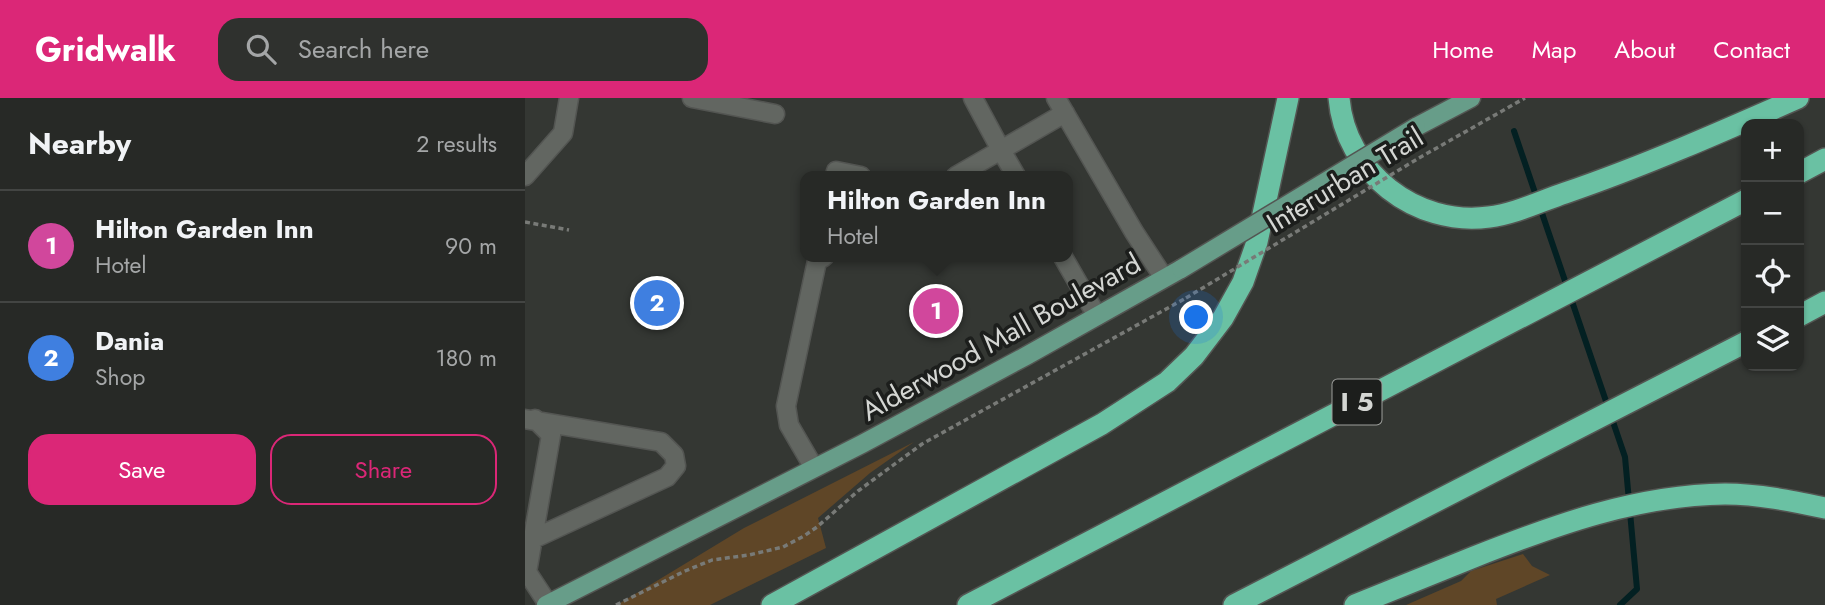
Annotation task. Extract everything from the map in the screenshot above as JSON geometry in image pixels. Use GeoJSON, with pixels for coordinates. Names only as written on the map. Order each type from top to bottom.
{"type":"FeatureCollection","features":[{"type":"Feature","properties":{"kind":"highway"},"geometry":{"type":"LineString","coordinates":[[772,605],[1102,424],[1167,382],[1194,356],[1223,318],[1246,272],[1257,242],[1288,98]]}},
{"type":"Feature","properties":{"kind":"highway"},"geometry":{"type":"LineString","coordinates":[[1339,98],[1342,120],[1349,139],[1372,175],[1395,195],[1415,206],[1437,214],[1461,218],[1501,214],[1585,186],[1729,129],[1798,98]]}},
{"type":"Feature","properties":{"kind":"highway"},"geometry":{"type":"LineString","coordinates":[[1804,170],[1825,159]]}},
{"type":"Feature","properties":{"kind":"highway","name":"I 5"},"geometry":{"type":"LineString","coordinates":[[968,605],[1741,203]]}},
{"type":"Feature","properties":{"kind":"highway"},"geometry":{"type":"LineString","coordinates":[[1804,313],[1825,302]]}},
{"type":"Feature","properties":{"kind":"highway"},"geometry":{"type":"LineString","coordinates":[[1234,605],[1741,345]]}},
{"type":"Feature","properties":{"kind":"highway"},"geometry":{"type":"LineString","coordinates":[[1355,605],[1542,530],[1618,508],[1666,498],[1727,494],[1784,499],[1825,508]]}},
{"type":"Feature","properties":{"kind":"main road","name":"Alderwood Mall Boulevard"},"geometry":{"type":"LineString","coordinates":[[547,605],[979,381],[1181,269],[1416,127],[1471,98]]}},
{"type":"Feature","properties":{"kind":"lane"},"geometry":{"type":"LineString","coordinates":[[525,176],[563,133],[569,98]]}},
{"type":"Feature","properties":{"kind":"lane"},"geometry":{"type":"LineString","coordinates":[[692,98],[775,114]]}},
{"type":"Feature","properties":{"kind":"lane"},"geometry":{"type":"LineString","coordinates":[[973,98],[1013,171]]}},
{"type":"Feature","properties":{"kind":"lane"},"geometry":{"type":"LineString","coordinates":[[965,171],[1001,150],[1061,105],[1134,232],[1164,278]]}},
{"type":"Feature","properties":{"kind":"lane"},"geometry":{"type":"LineString","coordinates":[[814,468],[789,425],[786,406],[819,262]]}},
{"type":"Feature","properties":{"kind":"lane"},"geometry":{"type":"LineString","coordinates":[[1066,262],[1097,316]]}},
{"type":"Feature","properties":{"kind":"lane"},"geometry":{"type":"LineString","coordinates":[[529,416],[551,435],[527,572],[547,605]]}},
{"type":"Feature","properties":{"kind":"lane"},"geometry":{"type":"LineString","coordinates":[[529,416],[661,442],[674,455],[676,466],[667,477],[533,539]]}},
{"type":"Feature","properties":{"kind":"path","name":"Interurban Trail"},"geometry":{"type":"LineString","coordinates":[[616,605],[712,560],[765,552],[794,541],[817,527],[858,491],[922,444],[1185,298],[1525,98]]}},
{"type":"Feature","properties":{"kind":"path"},"geometry":{"type":"LineString","coordinates":[[525,222],[569,230]]}},
{"type":"Feature","properties":{"kind":"shaded area"},"geometry":{"type":"Polygon","coordinates":[[[914,442],[870,473],[818,518],[826,548],[710,605],[617,605],[744,528],[914,442]]]}},
{"type":"Feature","properties":{"kind":"shaded area"},"geometry":{"type":"Polygon","coordinates":[[[1523,554],[1532,566],[1550,575],[1496,599],[1497,605],[1406,605],[1461,581],[1471,571],[1523,554]]]}},
{"type":"Feature","properties":{"kind":"waterway"},"geometry":{"type":"LineString","coordinates":[[1514,131],[1625,457],[1637,589],[1620,605]]}},
{"type":"Feature","properties":{"kind":"place","name":"Dania"},"geometry":{"type":"Point","coordinates":[657,303]}},
{"type":"Feature","properties":{"kind":"place","name":"Hilton Garden Inn"},"geometry":{"type":"Point","coordinates":[936,311]}}]}
